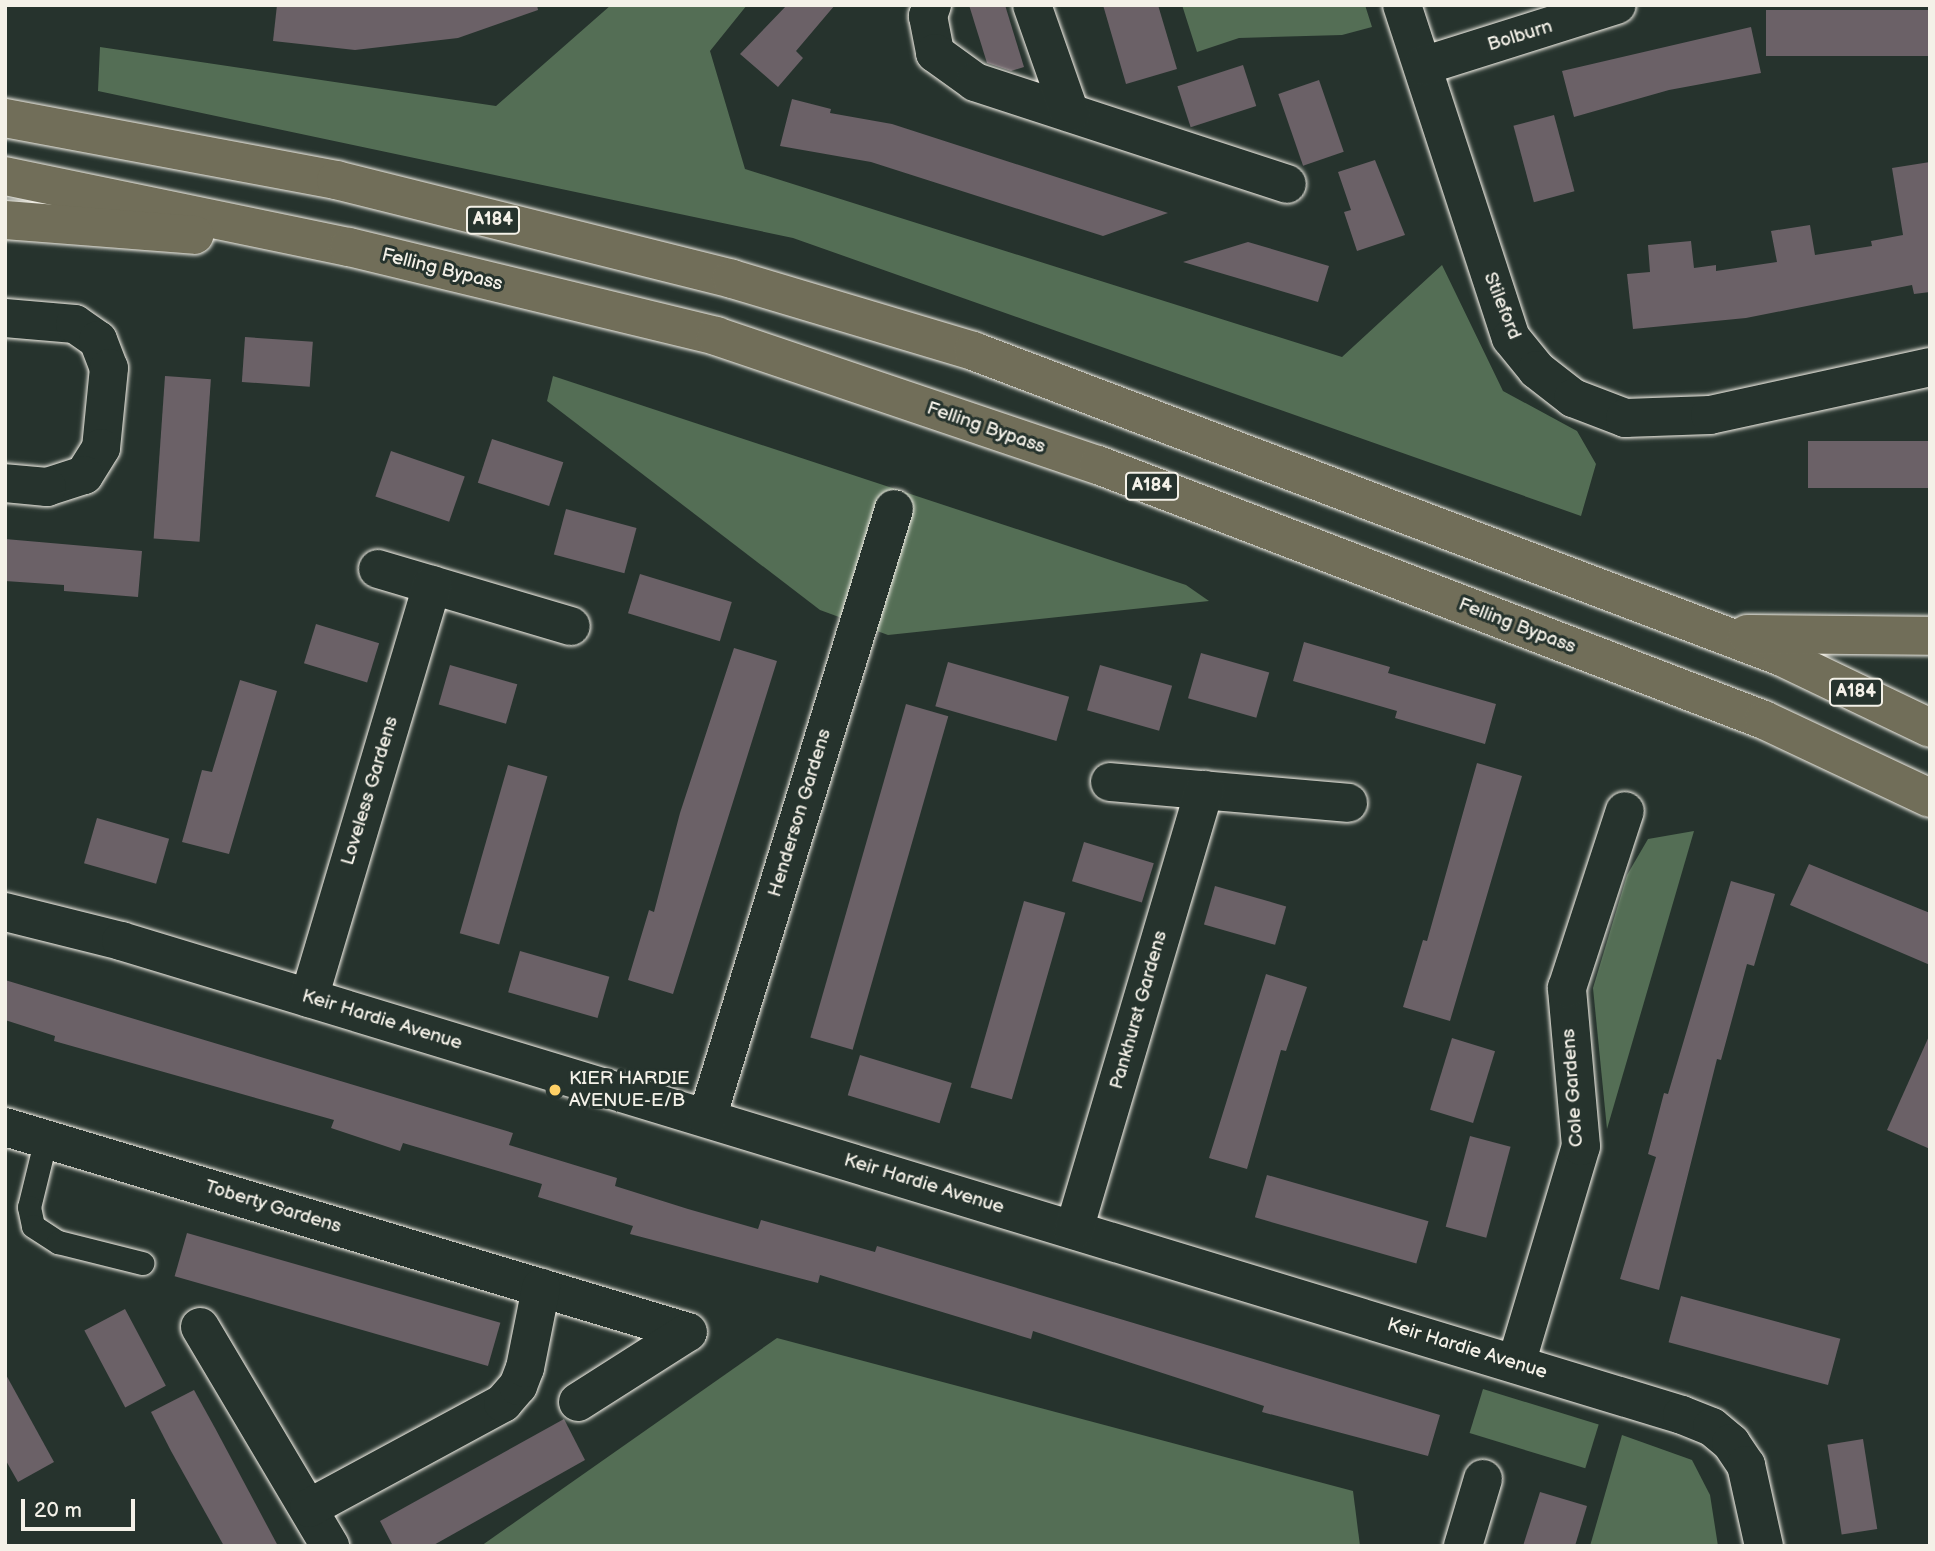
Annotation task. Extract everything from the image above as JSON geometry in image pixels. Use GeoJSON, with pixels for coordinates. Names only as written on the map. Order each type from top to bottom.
{"type":"FeatureCollection","features":[{"type":"Feature","properties":{"kind":"highway","name":"A184"},"geometry":{"type":"LineString","coordinates":[[5,118],[349,184],[732,279],[973,351],[1782,657],[1930,728]]}},
{"type":"Feature","properties":{"kind":"highway","name":"Felling Bypass"},"geometry":{"type":"LineString","coordinates":[[5,176],[349,247],[716,336],[1098,466],[1764,720],[1930,798]]}},
{"type":"Feature","properties":{"kind":"highway"},"geometry":{"type":"LineString","coordinates":[[5,220],[349,247]]}},
{"type":"Feature","properties":{"kind":"highway"},"geometry":{"type":"LineString","coordinates":[[1720,633],[1930,636]]}},
{"type":"Feature","properties":{"kind":"street"},"geometry":{"type":"LineString","coordinates":[[932,5],[928,16],[935,53],[975,82],[1287,184]]}},
{"type":"Feature","properties":{"kind":"street"},"geometry":{"type":"LineString","coordinates":[[1032,5],[1070,113]]}},
{"type":"Feature","properties":{"kind":"street","name":"Stileford"},"geometry":{"type":"LineString","coordinates":[[1402,5],[1511,338],[1537,370],[1573,398],[1625,418],[1710,415],[1930,367]]}},
{"type":"Feature","properties":{"kind":"street","name":"Bolburn"},"geometry":{"type":"LineString","coordinates":[[1423,66],[1617,5]]}},
{"type":"Feature","properties":{"kind":"street"},"geometry":{"type":"LineString","coordinates":[[5,318],[75,324],[98,340],[109,368],[101,447],[85,475],[47,487],[5,483]]}},
{"type":"Feature","properties":{"kind":"street","name":"Henderson Gardens"},"geometry":{"type":"LineString","coordinates":[[707,1118],[894,509]]}},
{"type":"Feature","properties":{"kind":"street"},"geometry":{"type":"LineString","coordinates":[[378,569],[570,626]]}},
{"type":"Feature","properties":{"kind":"street","name":"Loveless Gardens"},"geometry":{"type":"LineString","coordinates":[[309,998],[432,585]]}},
{"type":"Feature","properties":{"kind":"street"},"geometry":{"type":"LineString","coordinates":[[1110,782],[1348,803]]}},
{"type":"Feature","properties":{"kind":"street","name":"Pankhurst Gardens"},"geometry":{"type":"LineString","coordinates":[[1074,1230],[1204,790]]}},
{"type":"Feature","properties":{"kind":"street","name":"Cole Gardens"},"geometry":{"type":"LineString","coordinates":[[1516,1364],[1580,1146],[1567,988],[1625,811]]}},
{"type":"Feature","properties":{"kind":"street","name":"Keir Hardie Avenue"},"geometry":{"type":"LineString","coordinates":[[5,912],[46,919],[707,1118],[1516,1364],[1712,1427],[1731,1443],[1746,1465],[1764,1546]]}},
{"type":"Feature","properties":{"kind":"street","name":"Toberty Gardens"},"geometry":{"type":"LineString","coordinates":[[5,1127],[688,1332],[578,1402]]}},
{"type":"Feature","properties":{"kind":"street"},"geometry":{"type":"LineString","coordinates":[[309,1508],[503,1403],[518,1386],[525,1368],[541,1288]]}},
{"type":"Feature","properties":{"kind":"street"},"geometry":{"type":"LineString","coordinates":[[200,1327],[330,1546]]}},
{"type":"Feature","properties":{"kind":"street"},"geometry":{"type":"LineString","coordinates":[[1463,1546],[1483,1479]]}},
{"type":"Feature","properties":{"kind":"lane"},"geometry":{"type":"LineString","coordinates":[[46,1139],[29,1207],[33,1226],[58,1242],[142,1263]]}},
{"type":"Feature","properties":{"kind":"green space"},"geometry":{"type":"Polygon","coordinates":[[[611,5],[747,5],[710,51],[745,169],[1342,357],[1442,265],[1503,391],[1577,431],[1596,464],[1581,516],[793,238],[98,91],[100,47],[496,106],[611,5]]]}},
{"type":"Feature","properties":{"kind":"green space"},"geometry":{"type":"Polygon","coordinates":[[[1182,5],[1365,5],[1372,27],[1342,35],[1239,38],[1197,52],[1182,5]]]}},
{"type":"Feature","properties":{"kind":"green space"},"geometry":{"type":"Polygon","coordinates":[[[553,376],[1186,585],[1209,601],[888,635],[820,610],[547,401],[553,376]]]}},
{"type":"Feature","properties":{"kind":"green space"},"geometry":{"type":"Polygon","coordinates":[[[1694,831],[1607,1129],[1593,988],[1627,875],[1648,839],[1694,831]]]}},
{"type":"Feature","properties":{"kind":"green space"},"geometry":{"type":"Polygon","coordinates":[[[777,1338],[1353,1491],[1360,1546],[481,1546],[777,1338]]]}},
{"type":"Feature","properties":{"kind":"green space"},"geometry":{"type":"Polygon","coordinates":[[[1483,1389],[1599,1424],[1585,1468],[1470,1433],[1483,1389]]]}},
{"type":"Feature","properties":{"kind":"green space"},"geometry":{"type":"Polygon","coordinates":[[[1622,1435],[1692,1460],[1710,1495],[1718,1546],[1590,1546],[1622,1435]]]}},
{"type":"Feature","properties":{"kind":"building"},"geometry":{"type":"Polygon","coordinates":[[[277,5],[537,5],[538,10],[458,38],[355,50],[273,41],[277,5]]]}},
{"type":"Feature","properties":{"kind":"building"},"geometry":{"type":"Polygon","coordinates":[[[787,5],[835,5],[796,51],[803,58],[778,87],[740,54],[787,5]]]}},
{"type":"Feature","properties":{"kind":"building"},"geometry":{"type":"Polygon","coordinates":[[[969,5],[1005,5],[1024,67],[1011,71],[987,63],[969,5]]]}},
{"type":"Feature","properties":{"kind":"building"},"geometry":{"type":"Polygon","coordinates":[[[1103,5],[1158,5],[1177,69],[1126,84],[1103,5]]]}},
{"type":"Feature","properties":{"kind":"building"},"geometry":{"type":"Polygon","coordinates":[[[1766,10],[1930,10],[1930,56],[1766,56],[1766,10]]]}},
{"type":"Feature","properties":{"kind":"building"},"geometry":{"type":"Polygon","coordinates":[[[1751,27],[1761,73],[1669,90],[1574,117],[1562,71],[1751,27]]]}},
{"type":"Feature","properties":{"kind":"building"},"geometry":{"type":"Polygon","coordinates":[[[1243,65],[1256,106],[1191,127],[1177,86],[1243,65]]]}},
{"type":"Feature","properties":{"kind":"building"},"geometry":{"type":"Polygon","coordinates":[[[1319,80],[1344,152],[1303,166],[1278,94],[1319,80]]]}},
{"type":"Feature","properties":{"kind":"building"},"geometry":{"type":"Polygon","coordinates":[[[792,99],[831,109],[830,113],[892,124],[1168,213],[1103,236],[871,162],[780,146],[792,99]]]}},
{"type":"Feature","properties":{"kind":"building"},"geometry":{"type":"Polygon","coordinates":[[[1554,115],[1574,191],[1534,202],[1513,126],[1554,115]]]}},
{"type":"Feature","properties":{"kind":"building"},"geometry":{"type":"Polygon","coordinates":[[[1375,160],[1405,235],[1357,251],[1344,212],[1351,210],[1338,172],[1375,160]]]}},
{"type":"Feature","properties":{"kind":"building"},"geometry":{"type":"Polygon","coordinates":[[[1930,162],[1930,292],[1914,294],[1912,285],[1746,318],[1633,329],[1627,274],[1650,272],[1648,245],[1691,241],[1694,268],[1716,265],[1716,271],[1777,262],[1771,231],[1810,225],[1815,255],[1872,246],[1871,241],[1903,235],[1892,168],[1930,162]]]}},
{"type":"Feature","properties":{"kind":"building"},"geometry":{"type":"Polygon","coordinates":[[[1248,242],[1329,266],[1318,302],[1183,262],[1248,242]]]}},
{"type":"Feature","properties":{"kind":"building"},"geometry":{"type":"Polygon","coordinates":[[[245,337],[313,342],[310,387],[242,382],[245,337]]]}},
{"type":"Feature","properties":{"kind":"building"},"geometry":{"type":"Polygon","coordinates":[[[165,376],[211,379],[200,542],[154,539],[165,376]]]}},
{"type":"Feature","properties":{"kind":"building"},"geometry":{"type":"Polygon","coordinates":[[[492,439],[563,462],[549,506],[478,483],[492,439]]]}},
{"type":"Feature","properties":{"kind":"building"},"geometry":{"type":"Polygon","coordinates":[[[1808,441],[1930,441],[1930,488],[1808,488],[1808,441]]]}},
{"type":"Feature","properties":{"kind":"building"},"geometry":{"type":"Polygon","coordinates":[[[391,451],[465,476],[449,522],[375,496],[391,451]]]}},
{"type":"Feature","properties":{"kind":"building"},"geometry":{"type":"Polygon","coordinates":[[[566,509],[637,528],[624,573],[554,554],[566,509]]]}},
{"type":"Feature","properties":{"kind":"building"},"geometry":{"type":"Polygon","coordinates":[[[5,539],[142,551],[138,597],[64,591],[64,585],[5,581],[5,539]]]}},
{"type":"Feature","properties":{"kind":"building"},"geometry":{"type":"Polygon","coordinates":[[[640,574],[732,602],[720,641],[628,613],[640,574]]]}},
{"type":"Feature","properties":{"kind":"building"},"geometry":{"type":"Polygon","coordinates":[[[316,624],[379,643],[367,683],[304,663],[316,624]]]}},
{"type":"Feature","properties":{"kind":"building"},"geometry":{"type":"Polygon","coordinates":[[[1304,642],[1390,667],[1388,673],[1496,704],[1485,744],[1395,718],[1397,711],[1293,681],[1304,642]]]}},
{"type":"Feature","properties":{"kind":"building"},"geometry":{"type":"Polygon","coordinates":[[[734,648],[777,661],[673,994],[628,980],[649,910],[654,912],[680,813],[734,648]]]}},
{"type":"Feature","properties":{"kind":"building"},"geometry":{"type":"Polygon","coordinates":[[[1201,653],[1269,673],[1256,718],[1188,698],[1201,653]]]}},
{"type":"Feature","properties":{"kind":"building"},"geometry":{"type":"Polygon","coordinates":[[[948,662],[1069,697],[1056,741],[935,706],[948,662]]]}},
{"type":"Feature","properties":{"kind":"building"},"geometry":{"type":"Polygon","coordinates":[[[450,665],[517,684],[506,724],[439,704],[450,665]]]}},
{"type":"Feature","properties":{"kind":"building"},"geometry":{"type":"Polygon","coordinates":[[[1100,665],[1172,686],[1159,731],[1087,710],[1100,665]]]}},
{"type":"Feature","properties":{"kind":"building"},"geometry":{"type":"Polygon","coordinates":[[[240,680],[277,691],[229,854],[182,842],[202,770],[212,772],[240,680]]]}},
{"type":"Feature","properties":{"kind":"building"},"geometry":{"type":"Polygon","coordinates":[[[906,704],[948,716],[853,1050],[810,1038],[906,704]]]}},
{"type":"Feature","properties":{"kind":"building"},"geometry":{"type":"Polygon","coordinates":[[[1477,763],[1522,776],[1450,1021],[1403,1007],[1423,940],[1427,941],[1477,763]]]}},
{"type":"Feature","properties":{"kind":"building"},"geometry":{"type":"Polygon","coordinates":[[[508,765],[547,776],[499,945],[460,933],[508,765]]]}},
{"type":"Feature","properties":{"kind":"building"},"geometry":{"type":"Polygon","coordinates":[[[97,818],[169,839],[156,884],[84,863],[97,818]]]}},
{"type":"Feature","properties":{"kind":"building"},"geometry":{"type":"Polygon","coordinates":[[[1084,842],[1154,863],[1142,903],[1072,881],[1084,842]]]}},
{"type":"Feature","properties":{"kind":"building"},"geometry":{"type":"Polygon","coordinates":[[[1809,864],[1930,913],[1930,965],[1790,905],[1809,864]]]}},
{"type":"Feature","properties":{"kind":"building"},"geometry":{"type":"Polygon","coordinates":[[[1731,881],[1775,894],[1754,966],[1747,964],[1721,1060],[1717,1059],[1659,1290],[1620,1279],[1656,1157],[1648,1154],[1664,1093],[1668,1094],[1731,881]]]}},
{"type":"Feature","properties":{"kind":"building"},"geometry":{"type":"Polygon","coordinates":[[[1215,886],[1286,906],[1275,945],[1204,924],[1215,886]]]}},
{"type":"Feature","properties":{"kind":"building"},"geometry":{"type":"Polygon","coordinates":[[[1024,901],[1065,913],[1012,1099],[971,1087],[1024,901]]]}},
{"type":"Feature","properties":{"kind":"building"},"geometry":{"type":"Polygon","coordinates":[[[520,951],[609,977],[598,1018],[508,992],[520,951]]]}},
{"type":"Feature","properties":{"kind":"building"},"geometry":{"type":"Polygon","coordinates":[[[1266,974],[1307,987],[1286,1051],[1281,1050],[1247,1169],[1209,1158],[1266,974]]]}},
{"type":"Feature","properties":{"kind":"building"},"geometry":{"type":"Polygon","coordinates":[[[5,980],[513,1133],[509,1145],[617,1178],[615,1186],[688,1209],[758,1229],[761,1220],[875,1252],[877,1246],[1440,1415],[1428,1456],[1262,1412],[1264,1406],[1033,1331],[1031,1339],[820,1275],[818,1283],[630,1234],[633,1226],[538,1197],[542,1184],[403,1143],[400,1151],[331,1128],[334,1120],[54,1041],[55,1036],[5,1020],[5,980]]]}},
{"type":"Feature","properties":{"kind":"building"},"geometry":{"type":"Polygon","coordinates":[[[1930,1034],[1930,1149],[1887,1130],[1930,1034]]]}},
{"type":"Feature","properties":{"kind":"building"},"geometry":{"type":"Polygon","coordinates":[[[1452,1038],[1495,1051],[1473,1123],[1430,1110],[1452,1038]]]}},
{"type":"Feature","properties":{"kind":"building"},"geometry":{"type":"Polygon","coordinates":[[[860,1055],[952,1083],[940,1123],[848,1095],[860,1055]]]}},
{"type":"Feature","properties":{"kind":"building"},"geometry":{"type":"Polygon","coordinates":[[[1470,1136],[1511,1147],[1486,1238],[1446,1227],[1470,1136]]]}},
{"type":"Feature","properties":{"kind":"building"},"geometry":{"type":"Polygon","coordinates":[[[1267,1175],[1428,1221],[1416,1264],[1255,1217],[1267,1175]]]}},
{"type":"Feature","properties":{"kind":"building"},"geometry":{"type":"Polygon","coordinates":[[[187,1233],[500,1323],[488,1366],[175,1276],[187,1233]]]}},
{"type":"Feature","properties":{"kind":"building"},"geometry":{"type":"Polygon","coordinates":[[[1681,1296],[1840,1339],[1828,1385],[1669,1342],[1681,1296]]]}},
{"type":"Feature","properties":{"kind":"building"},"geometry":{"type":"Polygon","coordinates":[[[125,1309],[166,1386],[125,1407],[84,1331],[125,1309]]]}},
{"type":"Feature","properties":{"kind":"building"},"geometry":{"type":"Polygon","coordinates":[[[5,1373],[54,1462],[18,1482],[5,1459],[5,1373]]]}},
{"type":"Feature","properties":{"kind":"building"},"geometry":{"type":"Polygon","coordinates":[[[194,1390],[278,1546],[224,1546],[171,1451],[151,1412],[194,1390]]]}},
{"type":"Feature","properties":{"kind":"building"},"geometry":{"type":"Polygon","coordinates":[[[564,1419],[585,1460],[432,1546],[393,1546],[380,1521],[564,1419]]]}},
{"type":"Feature","properties":{"kind":"building"},"geometry":{"type":"Polygon","coordinates":[[[1863,1439],[1877,1529],[1842,1535],[1827,1445],[1863,1439]]]}},
{"type":"Feature","properties":{"kind":"building"},"geometry":{"type":"Polygon","coordinates":[[[1540,1492],[1587,1506],[1575,1546],[1523,1546],[1540,1492]]]}},
{"type":"Feature","properties":{"kind":"place","name":"KIER HARDIE AVENUE-E/B"},"geometry":{"type":"Point","coordinates":[555,1090]}}]}
